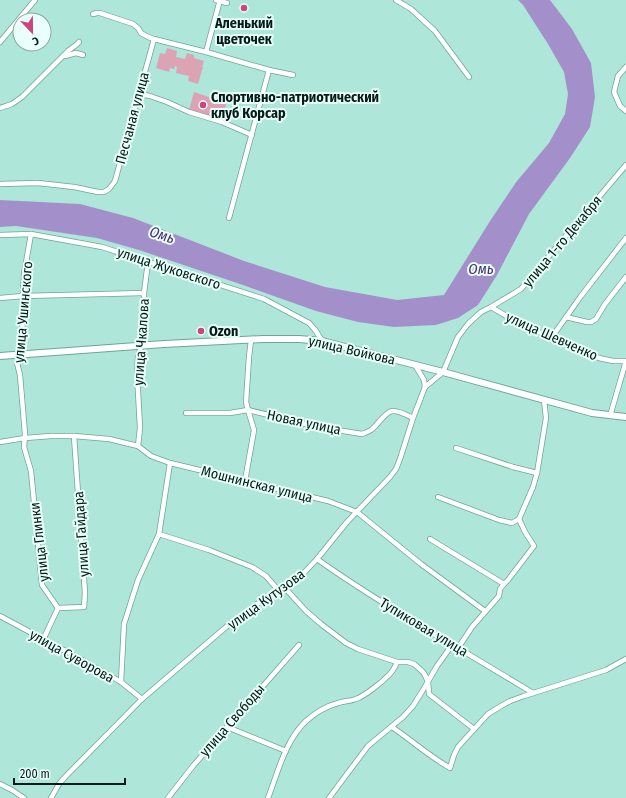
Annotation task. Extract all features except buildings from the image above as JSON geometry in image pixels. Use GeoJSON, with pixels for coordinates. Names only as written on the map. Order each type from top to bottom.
{"type":"FeatureCollection","features":[{"type":"Feature","properties":{"kind":"main road","name":"улица Войкова"},"geometry":{"type":"LineString","coordinates":[[0,356],[252,340],[298,339],[322,341],[443,372],[592,413],[610,416],[626,416]]}},
{"type":"Feature","properties":{"kind":"street"},"geometry":{"type":"LineString","coordinates":[[0,42],[35,0]]}},
{"type":"Feature","properties":{"kind":"street"},"geometry":{"type":"LineString","coordinates":[[206,52],[219,0],[227,3]]}},
{"type":"Feature","properties":{"kind":"street"},"geometry":{"type":"LineString","coordinates":[[396,0],[411,9],[435,31],[469,77]]}},
{"type":"Feature","properties":{"kind":"street"},"geometry":{"type":"LineString","coordinates":[[93,14],[100,13],[133,24],[148,38],[293,75]]}},
{"type":"Feature","properties":{"kind":"street","name":"Песчаная улица"},"geometry":{"type":"LineString","coordinates":[[0,184],[38,183],[74,187],[98,192],[104,192],[109,189],[115,181],[154,39]]}},
{"type":"Feature","properties":{"kind":"street"},"geometry":{"type":"LineString","coordinates":[[0,108],[12,104],[22,97],[79,42]]}},
{"type":"Feature","properties":{"kind":"street"},"geometry":{"type":"LineString","coordinates":[[64,56],[76,53],[83,54]]}},
{"type":"Feature","properties":{"kind":"street"},"geometry":{"type":"LineString","coordinates":[[626,67],[618,76],[614,92],[620,106],[626,111]]}},
{"type":"Feature","properties":{"kind":"street"},"geometry":{"type":"LineString","coordinates":[[229,218],[269,70]]}},
{"type":"Feature","properties":{"kind":"street"},"geometry":{"type":"LineString","coordinates":[[139,94],[167,102],[189,112],[222,122],[252,135]]}},
{"type":"Feature","properties":{"kind":"street","name":"улица 1-го Декабря"},"geometry":{"type":"LineString","coordinates":[[490,308],[521,289],[626,165]]}},
{"type":"Feature","properties":{"kind":"street","name":"улица Жуковского"},"geometry":{"type":"LineString","coordinates":[[0,235],[31,234],[102,247],[264,299],[309,323],[316,330],[322,341]]}},
{"type":"Feature","properties":{"kind":"street","name":"улица Ушинского"},"geometry":{"type":"LineString","coordinates":[[25,438],[20,375],[17,363],[21,355],[22,347],[24,274],[31,234]]}},
{"type":"Feature","properties":{"kind":"street"},"geometry":{"type":"LineString","coordinates":[[552,337],[581,296],[626,238]]}},
{"type":"Feature","properties":{"kind":"street","name":"улица Чкалова"},"geometry":{"type":"LineString","coordinates":[[138,446],[140,428],[137,373],[138,357],[144,336],[144,293],[148,262]]}},
{"type":"Feature","properties":{"kind":"street"},"geometry":{"type":"LineString","coordinates":[[566,317],[587,322],[596,319],[605,304],[626,276]]}},
{"type":"Feature","properties":{"kind":"street"},"geometry":{"type":"LineString","coordinates":[[0,298],[23,296],[144,293]]}},
{"type":"Feature","properties":{"kind":"street","name":"улица Шевченко"},"geometry":{"type":"LineString","coordinates":[[443,372],[458,337],[468,324],[481,312],[490,308],[525,327],[552,337],[599,358],[613,361],[626,361]]}},
{"type":"Feature","properties":{"kind":"street"},"geometry":{"type":"LineString","coordinates":[[245,481],[254,430],[246,402],[249,357],[252,340]]}},
{"type":"Feature","properties":{"kind":"street"},"geometry":{"type":"LineString","coordinates":[[610,416],[626,361]]}},
{"type":"Feature","properties":{"kind":"street"},"geometry":{"type":"LineString","coordinates":[[415,365],[424,380],[426,387]]}},
{"type":"Feature","properties":{"kind":"street","name":"улица Кутузова"},"geometry":{"type":"LineString","coordinates":[[51,798],[65,777],[142,699],[226,627],[268,596],[285,588],[300,577],[317,559],[347,522],[396,469],[413,418],[426,387],[443,372]]}},
{"type":"Feature","properties":{"kind":"street"},"geometry":{"type":"LineString","coordinates":[[438,497],[499,520],[512,523],[519,519],[533,487],[537,473],[546,418],[544,400]]}},
{"type":"Feature","properties":{"kind":"street","name":"Новая улица"},"geometry":{"type":"LineString","coordinates":[[186,413],[230,413],[248,410],[318,427],[362,434],[371,430],[387,413],[392,411],[399,412],[413,418]]}},
{"type":"Feature","properties":{"kind":"street","name":"Мошнинская улица"},"geometry":{"type":"LineString","coordinates":[[0,442],[51,436],[109,439],[138,446],[150,456],[170,463],[328,501],[357,512],[421,564],[484,611]]}},
{"type":"Feature","properties":{"kind":"street","name":"улица Гайдара"},"geometry":{"type":"LineString","coordinates":[[58,608],[84,607],[86,593],[74,436]]}},
{"type":"Feature","properties":{"kind":"street","name":"улица Глинки"},"geometry":{"type":"LineString","coordinates":[[25,438],[24,447],[31,471],[42,585],[58,608]]}},
{"type":"Feature","properties":{"kind":"street"},"geometry":{"type":"LineString","coordinates":[[456,448],[513,467],[537,473]]}},
{"type":"Feature","properties":{"kind":"street"},"geometry":{"type":"LineString","coordinates":[[121,682],[124,624],[138,580],[159,534],[170,463]]}},
{"type":"Feature","properties":{"kind":"street"},"geometry":{"type":"LineString","coordinates":[[458,648],[484,611],[499,596],[500,589],[534,546],[519,519]]}},
{"type":"Feature","properties":{"kind":"street"},"geometry":{"type":"LineString","coordinates":[[159,534],[209,550],[252,567],[266,576],[278,590]]}},
{"type":"Feature","properties":{"kind":"street"},"geometry":{"type":"LineString","coordinates":[[430,539],[504,584]]}},
{"type":"Feature","properties":{"kind":"street","name":"Тупиковая улица"},"geometry":{"type":"LineString","coordinates":[[317,559],[347,580],[533,693]]}},
{"type":"Feature","properties":{"kind":"street"},"geometry":{"type":"LineString","coordinates":[[285,588],[306,611],[346,643],[358,649],[397,662],[408,662],[414,664],[423,672],[428,682],[429,694],[474,729]]}},
{"type":"Feature","properties":{"kind":"street"},"geometry":{"type":"LineString","coordinates":[[43,640],[58,608]]}},
{"type":"Feature","properties":{"kind":"street","name":"улица Суворова"},"geometry":{"type":"LineString","coordinates":[[0,616],[121,682],[142,699]]}},
{"type":"Feature","properties":{"kind":"street","name":"улица Свободы"},"geometry":{"type":"LineString","coordinates":[[168,798],[193,766],[299,645]]}},
{"type":"Feature","properties":{"kind":"street"},"geometry":{"type":"LineString","coordinates":[[329,798],[368,746],[381,734],[392,727],[413,706],[437,666],[452,645]]}},
{"type":"Feature","properties":{"kind":"street"},"geometry":{"type":"LineString","coordinates":[[392,727],[412,740],[438,762],[450,768],[458,747],[488,714],[501,706],[510,701],[533,693],[606,670],[626,660]]}},
{"type":"Feature","properties":{"kind":"street"},"geometry":{"type":"LineString","coordinates":[[268,798],[286,751],[294,736],[306,721],[329,706],[363,696],[388,676],[397,662]]}},
{"type":"Feature","properties":{"kind":"street"},"geometry":{"type":"LineString","coordinates":[[227,727],[286,751]]}},
{"type":"Feature","properties":{"kind":"street"},"geometry":{"type":"LineString","coordinates":[[0,784],[24,798]]}},
{"type":"Feature","properties":{"kind":"shaded area"},"geometry":{"type":"Polygon","coordinates":[[[167,48],[177,51],[176,57],[185,59],[187,53],[194,55],[194,58],[204,61],[198,84],[188,81],[189,76],[176,73],[177,67],[175,66],[174,69],[170,68],[169,72],[156,68],[160,53],[165,54],[167,48]]]}},
{"type":"Feature","properties":{"kind":"shaded area"},"geometry":{"type":"Polygon","coordinates":[[[194,92],[218,100],[220,96],[228,99],[221,120],[189,110],[194,92]]]}},
{"type":"Feature","properties":{"kind":"water","name":"Омь"},"geometry":{"type":"Polygon","coordinates":[[[518,0],[550,0],[572,29],[591,63],[595,97],[590,127],[570,158],[529,214],[497,275],[478,305],[458,318],[436,325],[394,327],[358,322],[316,311],[139,250],[97,238],[16,226],[0,227],[0,200],[80,204],[133,218],[244,261],[325,287],[397,300],[444,295],[490,221],[517,181],[549,143],[565,114],[568,94],[564,72],[548,44],[523,5],[518,0]]]}},
{"type":"Feature","properties":{"kind":"place","name":"Аленький цветочек"},"geometry":{"type":"Point","coordinates":[244,8]}},
{"type":"Feature","properties":{"kind":"place","name":"Спортивно-патриотический клуб Корсар"},"geometry":{"type":"Point","coordinates":[203,105]}},
{"type":"Feature","properties":{"kind":"place","name":"Ozon"},"geometry":{"type":"Point","coordinates":[201,331]}}]}
